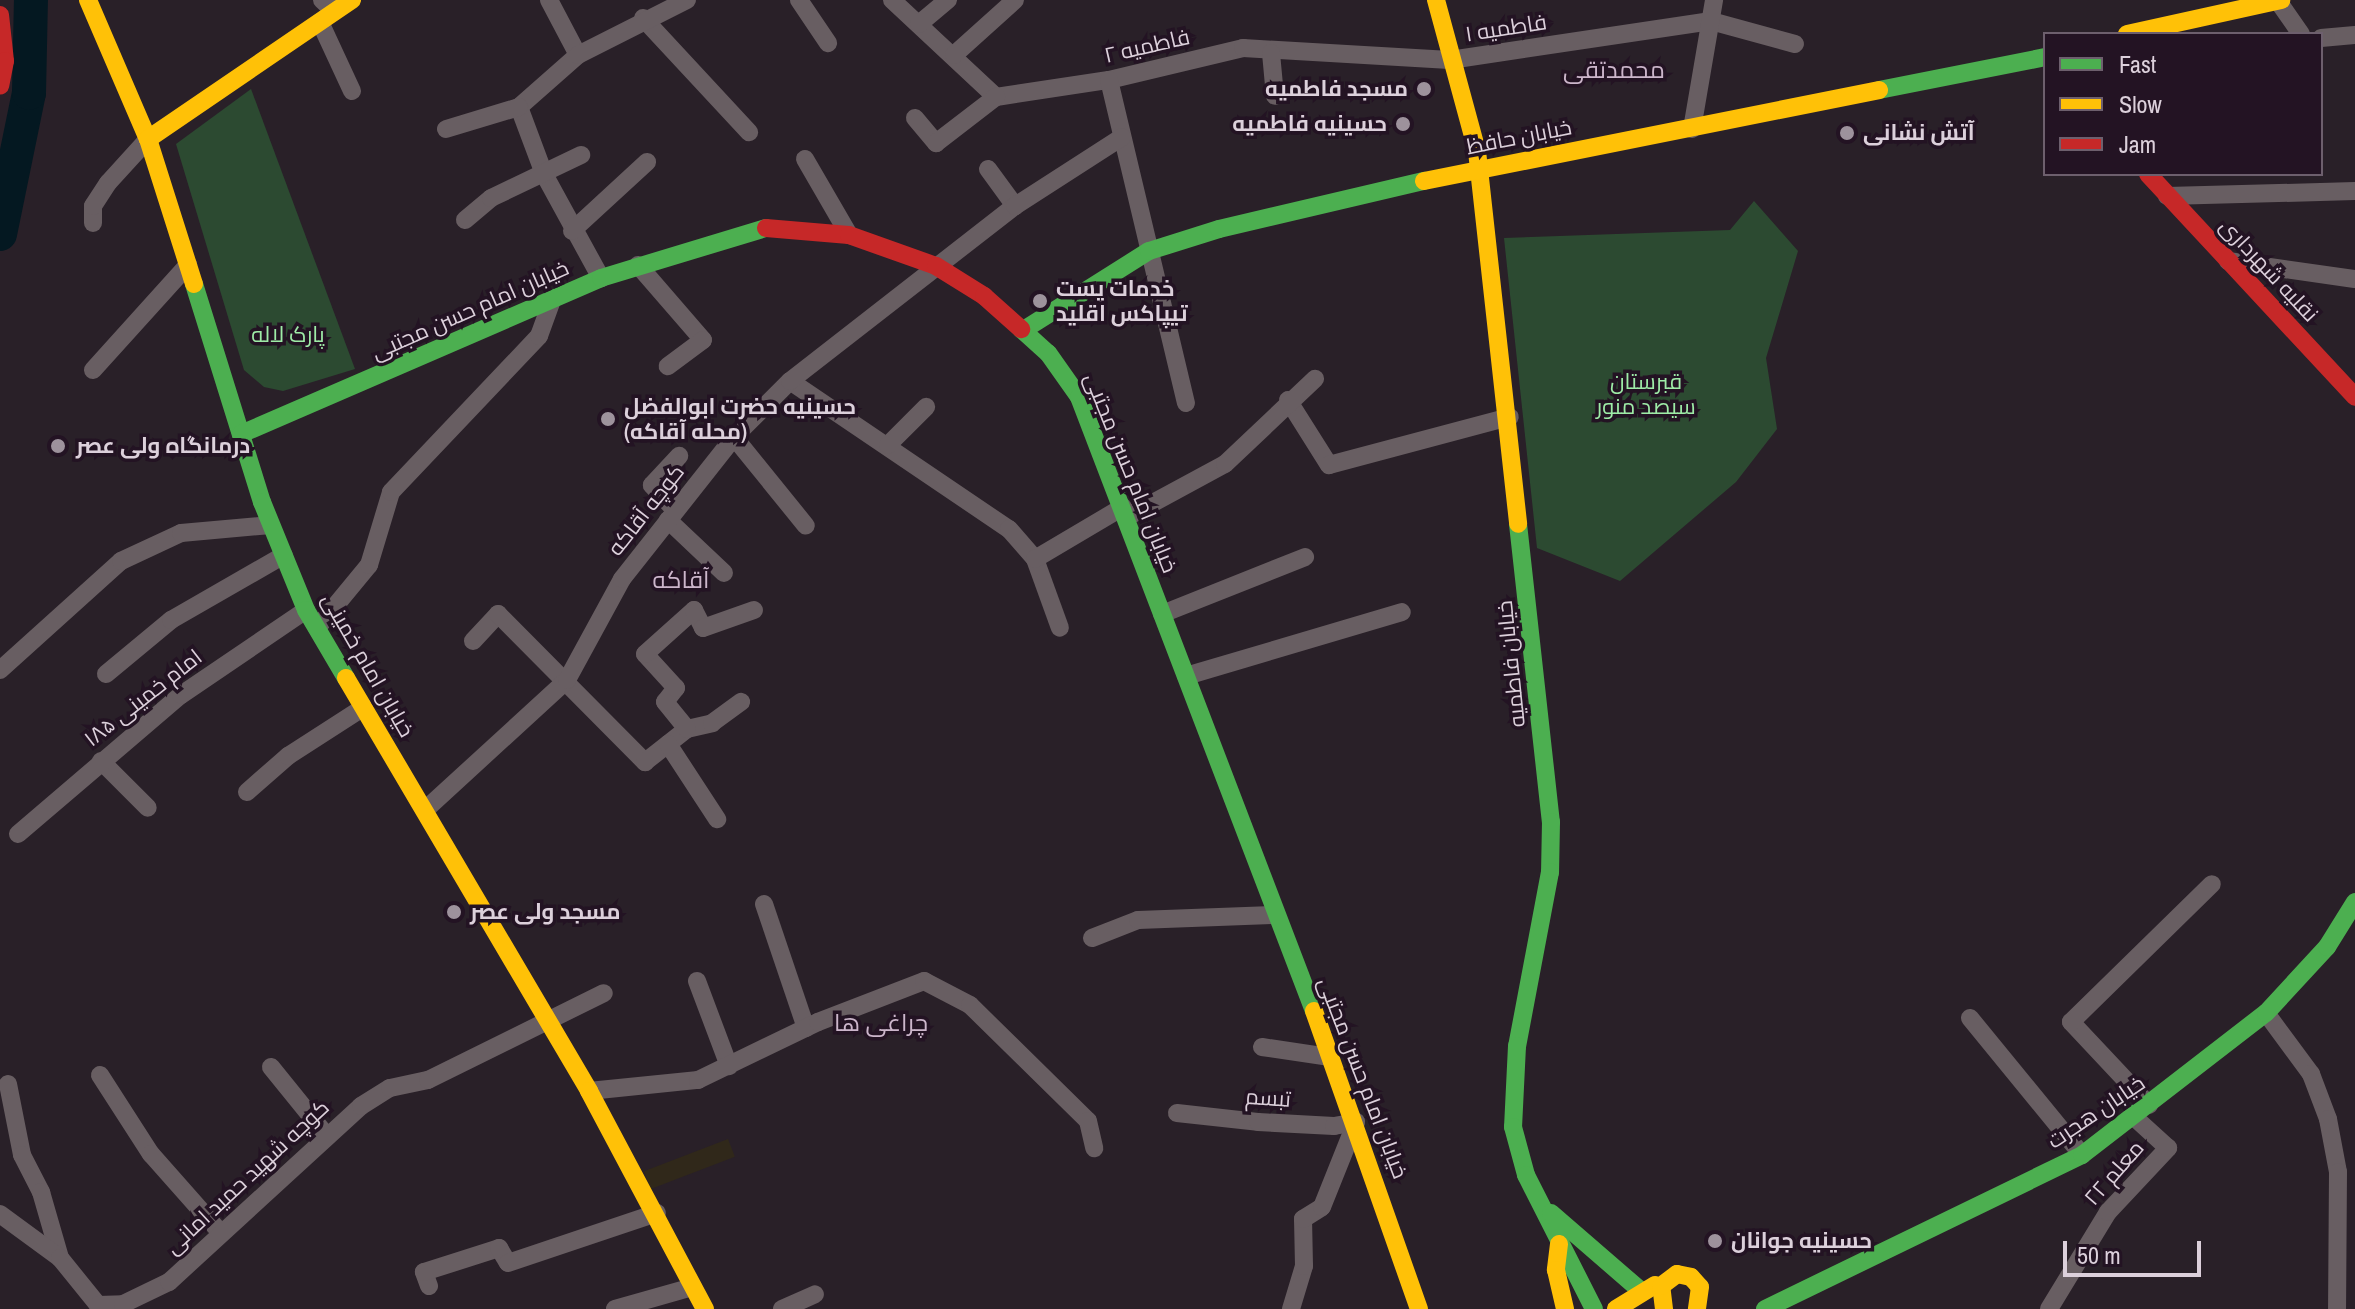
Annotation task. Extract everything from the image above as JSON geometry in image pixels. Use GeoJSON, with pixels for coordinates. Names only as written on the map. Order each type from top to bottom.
{"type":"FeatureCollection","features":[{"type":"Feature","properties":{"kind":"main road","name":"خیابان امام خمینی"},"geometry":{"type":"LineString","coordinates":[[88,0],[148,139],[271,525],[306,610],[589,1091],[657,1213],[705,1309]]}},
{"type":"Feature","properties":{"kind":"main road"},"geometry":{"type":"LineString","coordinates":[[148,139],[325,11],[352,0]]}},
{"type":"Feature","properties":{"kind":"main road","name":"خیابان فاطمیه"},"geometry":{"type":"LineString","coordinates":[[1436,0],[1479,168],[1510,417],[1552,841],[1517,1046],[1513,1127],[1526,1175],[1594,1309]]}},
{"type":"Feature","properties":{"kind":"main road"},"geometry":{"type":"LineString","coordinates":[[2167,0],[2170,22]]}},
{"type":"Feature","properties":{"kind":"main road"},"geometry":{"type":"LineString","coordinates":[[2134,32],[2279,0]]}},
{"type":"Feature","properties":{"kind":"main road"},"geometry":{"type":"LineString","coordinates":[[0,15],[5,61],[0,86]]}},
{"type":"Feature","properties":{"kind":"main road","name":"خیابان حافظ"},"geometry":{"type":"LineString","coordinates":[[1025,329],[1149,251],[1479,168],[1692,129],[2043,57]]}},
{"type":"Feature","properties":{"kind":"main road","name":"نقلیه شهرداری"},"geometry":{"type":"LineString","coordinates":[[2150,176],[2355,397]]}},
{"type":"Feature","properties":{"kind":"main road","name":"خیابان امام حسن مجتبی"},"geometry":{"type":"LineString","coordinates":[[241,434],[601,278],[758,229],[786,226],[849,235],[936,266],[1025,329],[1079,397],[1125,512],[1274,915],[1356,1122],[1419,1309]]}},
{"type":"Feature","properties":{"kind":"main road","name":"خیابان هجرت"},"geometry":{"type":"LineString","coordinates":[[1765,1309],[2082,1155],[2142,1112],[2266,1013],[2327,947],[2355,902]]}},
{"type":"Feature","properties":{"kind":"main road"},"geometry":{"type":"LineString","coordinates":[[1544,1206],[1613,1272],[1641,1291]]}},
{"type":"Feature","properties":{"kind":"main road"},"geometry":{"type":"LineString","coordinates":[[1559,1242],[1556,1270],[1565,1309]]}},
{"type":"Feature","properties":{"kind":"main road"},"geometry":{"type":"LineString","coordinates":[[1616,1309],[1641,1291],[1677,1274],[1691,1277],[1699,1302],[1716,1309]]}},
{"type":"Feature","properties":{"kind":"main road"},"geometry":{"type":"LineString","coordinates":[[1664,1309],[1659,1293],[1665,1281]]}},
{"type":"Feature","properties":{"kind":"street"},"geometry":{"type":"LineString","coordinates":[[549,0],[578,55]]}},
{"type":"Feature","properties":{"kind":"street"},"geometry":{"type":"LineString","coordinates":[[446,129],[519,107],[578,55],[643,18],[687,0]]}},
{"type":"Feature","properties":{"kind":"street"},"geometry":{"type":"LineString","coordinates":[[799,0],[828,43]]}},
{"type":"Feature","properties":{"kind":"street"},"geometry":{"type":"LineString","coordinates":[[892,0],[996,97],[936,143],[915,118]]}},
{"type":"Feature","properties":{"kind":"street"},"geometry":{"type":"LineString","coordinates":[[919,24],[948,0]]}},
{"type":"Feature","properties":{"kind":"street"},"geometry":{"type":"LineString","coordinates":[[954,55],[1015,0]]}},
{"type":"Feature","properties":{"kind":"street"},"geometry":{"type":"LineString","coordinates":[[1692,129],[1714,0]]}},
{"type":"Feature","properties":{"kind":"street"},"geometry":{"type":"LineString","coordinates":[[2279,0],[2300,32]]}},
{"type":"Feature","properties":{"kind":"street"},"geometry":{"type":"LineString","coordinates":[[325,11],[352,91]]}},
{"type":"Feature","properties":{"kind":"street"},"geometry":{"type":"LineString","coordinates":[[643,18],[749,132]]}},
{"type":"Feature","properties":{"kind":"street"},"geometry":{"type":"LineString","coordinates":[[1711,21],[1795,44]]}},
{"type":"Feature","properties":{"kind":"street","name":"فاطمیه ۱"},"geometry":{"type":"LineString","coordinates":[[1450,60],[1711,21]]}},
{"type":"Feature","properties":{"kind":"street"},"geometry":{"type":"LineString","coordinates":[[2323,38],[2355,35]]}},
{"type":"Feature","properties":{"kind":"street","name":"فاطمیه ۲"},"geometry":{"type":"LineString","coordinates":[[996,97],[1109,80],[1243,48],[1271,53],[1450,60]]}},
{"type":"Feature","properties":{"kind":"street"},"geometry":{"type":"LineString","coordinates":[[1271,53],[1275,96]]}},
{"type":"Feature","properties":{"kind":"street"},"geometry":{"type":"LineString","coordinates":[[1109,80],[1186,403]]}},
{"type":"Feature","properties":{"kind":"street"},"geometry":{"type":"LineString","coordinates":[[519,107],[544,174],[572,231],[601,278]]}},
{"type":"Feature","properties":{"kind":"street","name":"کوچه آقاکه"},"geometry":{"type":"LineString","coordinates":[[425,810],[567,680],[622,579],[734,437],[790,381],[1015,206],[1122,137]]}},
{"type":"Feature","properties":{"kind":"street"},"geometry":{"type":"LineString","coordinates":[[93,223],[93,206],[108,183],[148,139]]}},
{"type":"Feature","properties":{"kind":"street"},"geometry":{"type":"LineString","coordinates":[[465,220],[491,198],[581,155]]}},
{"type":"Feature","properties":{"kind":"street"},"geometry":{"type":"LineString","coordinates":[[805,159],[849,235]]}},
{"type":"Feature","properties":{"kind":"street"},"geometry":{"type":"LineString","coordinates":[[572,231],[647,162]]}},
{"type":"Feature","properties":{"kind":"street"},"geometry":{"type":"LineString","coordinates":[[988,169],[1015,206]]}},
{"type":"Feature","properties":{"kind":"street"},"geometry":{"type":"LineString","coordinates":[[2167,196],[2355,191]]}},
{"type":"Feature","properties":{"kind":"street"},"geometry":{"type":"LineString","coordinates":[[2228,261],[2355,279]]}},
{"type":"Feature","properties":{"kind":"street"},"geometry":{"type":"LineString","coordinates":[[93,370],[188,265]]}},
{"type":"Feature","properties":{"kind":"street"},"geometry":{"type":"LineString","coordinates":[[638,265],[703,340],[668,366]]}},
{"type":"Feature","properties":{"kind":"street"},"geometry":{"type":"LineString","coordinates":[[317,628],[369,565],[391,492],[539,336],[552,300]]}},
{"type":"Feature","properties":{"kind":"street"},"geometry":{"type":"LineString","coordinates":[[1035,559],[1225,464],[1288,400],[1315,379]]}},
{"type":"Feature","properties":{"kind":"street"},"geometry":{"type":"LineString","coordinates":[[790,381],[1009,529],[1035,559],[1060,628]]}},
{"type":"Feature","properties":{"kind":"street"},"geometry":{"type":"LineString","coordinates":[[1288,400],[1329,465],[1510,417]]}},
{"type":"Feature","properties":{"kind":"street"},"geometry":{"type":"LineString","coordinates":[[888,445],[926,407]]}},
{"type":"Feature","properties":{"kind":"street"},"geometry":{"type":"LineString","coordinates":[[734,437],[806,526]]}},
{"type":"Feature","properties":{"kind":"street"},"geometry":{"type":"LineString","coordinates":[[679,456],[652,485],[671,515],[724,573]]}},
{"type":"Feature","properties":{"kind":"street"},"geometry":{"type":"LineString","coordinates":[[0,670],[121,561],[181,533],[271,525]]}},
{"type":"Feature","properties":{"kind":"street"},"geometry":{"type":"LineString","coordinates":[[106,674],[171,620],[284,555]]}},
{"type":"Feature","properties":{"kind":"street"},"geometry":{"type":"LineString","coordinates":[[1162,614],[1305,557]]}},
{"type":"Feature","properties":{"kind":"street","name":"امام خمینی ۱۸۵"},"geometry":{"type":"LineString","coordinates":[[18,834],[181,695],[306,610]]}},
{"type":"Feature","properties":{"kind":"street"},"geometry":{"type":"LineString","coordinates":[[687,729],[665,702],[676,688],[645,654],[694,610],[703,628],[754,610]]}},
{"type":"Feature","properties":{"kind":"street"},"geometry":{"type":"LineString","coordinates":[[1186,676],[1402,612]]}},
{"type":"Feature","properties":{"kind":"street"},"geometry":{"type":"LineString","coordinates":[[473,641],[498,614],[567,680],[645,762],[687,729],[712,723],[741,702]]}},
{"type":"Feature","properties":{"kind":"street"},"geometry":{"type":"LineString","coordinates":[[247,792],[288,756],[364,707]]}},
{"type":"Feature","properties":{"kind":"street"},"geometry":{"type":"LineString","coordinates":[[668,744],[717,819]]}},
{"type":"Feature","properties":{"kind":"street"},"geometry":{"type":"LineString","coordinates":[[101,761],[148,808]]}},
{"type":"Feature","properties":{"kind":"street"},"geometry":{"type":"LineString","coordinates":[[2142,1112],[2071,1022],[2212,884]]}},
{"type":"Feature","properties":{"kind":"street"},"geometry":{"type":"LineString","coordinates":[[764,904],[806,1028]]}},
{"type":"Feature","properties":{"kind":"street"},"geometry":{"type":"LineString","coordinates":[[1092,938],[1138,920],[1274,915]]}},
{"type":"Feature","properties":{"kind":"street"},"geometry":{"type":"LineString","coordinates":[[697,981],[729,1066]]}},
{"type":"Feature","properties":{"kind":"street"},"geometry":{"type":"LineString","coordinates":[[589,1091],[698,1080],[806,1028],[924,981],[970,1005],[1013,1047],[1088,1121],[1094,1148]]}},
{"type":"Feature","properties":{"kind":"street","name":"کوچه شهید حمید امانی"},"geometry":{"type":"LineString","coordinates":[[0,1214],[60,1258],[98,1307],[123,1304],[169,1282],[326,1135],[390,1088],[428,1080],[604,993]]}},
{"type":"Feature","properties":{"kind":"street"},"geometry":{"type":"LineString","coordinates":[[2266,1013],[2311,1074],[2328,1119],[2338,1172],[2337,1309]]}},
{"type":"Feature","properties":{"kind":"street"},"geometry":{"type":"LineString","coordinates":[[1970,1018],[2082,1155]]}},
{"type":"Feature","properties":{"kind":"street"},"geometry":{"type":"LineString","coordinates":[[1262,1047],[1330,1057]]}},
{"type":"Feature","properties":{"kind":"street"},"geometry":{"type":"LineString","coordinates":[[271,1067],[326,1135]]}},
{"type":"Feature","properties":{"kind":"street"},"geometry":{"type":"LineString","coordinates":[[100,1075],[151,1154],[220,1232]]}},
{"type":"Feature","properties":{"kind":"street"},"geometry":{"type":"LineString","coordinates":[[8,1084],[22,1155],[41,1192],[60,1258]]}},
{"type":"Feature","properties":{"kind":"street","name":"معلم ۲۲"},"geometry":{"type":"LineString","coordinates":[[2049,1309],[2108,1212],[2168,1148],[2142,1112]]}},
{"type":"Feature","properties":{"kind":"street","name":"تبسم"},"geometry":{"type":"LineString","coordinates":[[1177,1113],[1273,1123],[1356,1122]]}},
{"type":"Feature","properties":{"kind":"street"},"geometry":{"type":"LineString","coordinates":[[1291,1309],[1304,1266],[1303,1219],[1322,1207],[1356,1122]]}},
{"type":"Feature","properties":{"kind":"street"},"geometry":{"type":"LineString","coordinates":[[2338,1172],[2355,1160]]}},
{"type":"Feature","properties":{"kind":"street"},"geometry":{"type":"LineString","coordinates":[[429,1286],[424,1272],[439,1267],[499,1248],[508,1263],[657,1213]]}},
{"type":"Feature","properties":{"kind":"street"},"geometry":{"type":"LineString","coordinates":[[615,1309],[693,1287]]}},
{"type":"Feature","properties":{"kind":"street"},"geometry":{"type":"LineString","coordinates":[[782,1309],[815,1294]]}},
{"type":"Feature","properties":{"kind":"shaded area"},"geometry":{"type":"Polygon","coordinates":[[[728,1139],[735,1157],[651,1189],[644,1171],[728,1139]]]}},
{"type":"Feature","properties":{"kind":"green space","name":"پارک لاله"},"geometry":{"type":"Polygon","coordinates":[[[251,89],[355,369],[283,391],[264,387],[244,370],[176,144],[251,89]]]}},
{"type":"Feature","properties":{"kind":"green space","name":"قبرستان سیصد منور"},"geometry":{"type":"Polygon","coordinates":[[[1754,201],[1798,251],[1766,358],[1777,429],[1736,482],[1620,581],[1537,548],[1504,238],[1730,230],[1754,201]]]}},
{"type":"Feature","properties":{"kind":"waterway"},"geometry":{"type":"LineString","coordinates":[[0,234],[29,93],[31,0]]}},
{"type":"Feature","properties":{"kind":"traffic: fast"},"geometry":{"type":"LineString","coordinates":[[1879,90],[2043,57]]}},
{"type":"Feature","properties":{"kind":"traffic: fast"},"geometry":{"type":"LineString","coordinates":[[1025,329],[1149,251],[1219,229],[1424,181]]}},
{"type":"Feature","properties":{"kind":"traffic: fast"},"geometry":{"type":"LineString","coordinates":[[241,434],[601,278],[766,228]]}},
{"type":"Feature","properties":{"kind":"traffic: fast"},"geometry":{"type":"LineString","coordinates":[[194,284],[262,502],[306,610],[346,678]]}},
{"type":"Feature","properties":{"kind":"traffic: fast"},"geometry":{"type":"LineString","coordinates":[[1021,329],[1048,353],[1079,397],[1314,1011]]}},
{"type":"Feature","properties":{"kind":"traffic: fast"},"geometry":{"type":"LineString","coordinates":[[1518,524],[1551,822],[1550,872],[1517,1046],[1513,1127],[1526,1175],[1594,1309]]}},
{"type":"Feature","properties":{"kind":"traffic: fast"},"geometry":{"type":"LineString","coordinates":[[1765,1309],[2082,1155],[2266,1013],[2327,947],[2355,902]]}},
{"type":"Feature","properties":{"kind":"traffic: fast"},"geometry":{"type":"LineString","coordinates":[[1551,1213],[1641,1291]]}},
{"type":"Feature","properties":{"kind":"traffic: slow"},"geometry":{"type":"LineString","coordinates":[[88,0],[148,139],[194,284]]}},
{"type":"Feature","properties":{"kind":"traffic: slow"},"geometry":{"type":"LineString","coordinates":[[148,139],[352,0]]}},
{"type":"Feature","properties":{"kind":"traffic: slow"},"geometry":{"type":"LineString","coordinates":[[1436,0],[1477,151],[1518,524]]}},
{"type":"Feature","properties":{"kind":"traffic: slow"},"geometry":{"type":"LineString","coordinates":[[2136,32],[2281,0]]}},
{"type":"Feature","properties":{"kind":"traffic: slow"},"geometry":{"type":"LineString","coordinates":[[1424,181],[1879,90]]}},
{"type":"Feature","properties":{"kind":"traffic: slow"},"geometry":{"type":"LineString","coordinates":[[346,678],[589,1091],[705,1309]]}},
{"type":"Feature","properties":{"kind":"traffic: slow"},"geometry":{"type":"LineString","coordinates":[[1314,1011],[1419,1309]]}},
{"type":"Feature","properties":{"kind":"traffic: slow"},"geometry":{"type":"LineString","coordinates":[[1559,1244],[1556,1270],[1565,1309]]}},
{"type":"Feature","properties":{"kind":"traffic: slow"},"geometry":{"type":"LineString","coordinates":[[1664,1309],[1661,1286],[1677,1274],[1691,1277],[1700,1287],[1697,1309]]}},
{"type":"Feature","properties":{"kind":"traffic: slow"},"geometry":{"type":"LineString","coordinates":[[1616,1309],[1655,1285]]}},
{"type":"Feature","properties":{"kind":"traffic: jam"},"geometry":{"type":"LineString","coordinates":[[0,15],[5,61],[0,86]]}},
{"type":"Feature","properties":{"kind":"traffic: jam"},"geometry":{"type":"LineString","coordinates":[[2150,176],[2355,397]]}},
{"type":"Feature","properties":{"kind":"traffic: jam"},"geometry":{"type":"LineString","coordinates":[[766,228],[849,235],[936,266],[984,296],[1021,329]]}},
{"type":"Feature","properties":{"kind":"place","name":"مسجد فاطمیه"},"geometry":{"type":"Point","coordinates":[1424,89]}},
{"type":"Feature","properties":{"kind":"place","name":"حسینیه فاطمیه"},"geometry":{"type":"Point","coordinates":[1403,124]}},
{"type":"Feature","properties":{"kind":"place","name":"آتش نشانی"},"geometry":{"type":"Point","coordinates":[1847,133]}},
{"type":"Feature","properties":{"kind":"place","name":"خدمات پست تیپاکس اقلید"},"geometry":{"type":"Point","coordinates":[1040,301]}},
{"type":"Feature","properties":{"kind":"place","name":"حسینیه حضرت ابوالفضل (محله آقاکه)"},"geometry":{"type":"Point","coordinates":[608,419]}},
{"type":"Feature","properties":{"kind":"place","name":"درمانگاه ولی عصر"},"geometry":{"type":"Point","coordinates":[58,446]}},
{"type":"Feature","properties":{"kind":"place","name":"مسجد ولی عصر"},"geometry":{"type":"Point","coordinates":[454,912]}},
{"type":"Feature","properties":{"kind":"place","name":"حسینیه جوانان"},"geometry":{"type":"Point","coordinates":[1715,1241]}},
{"type":"Feature","properties":{"kind":"district","name":"محمدتقی"},"geometry":{"type":"Point","coordinates":[1614,70]}},
{"type":"Feature","properties":{"kind":"district","name":"آقاکه"},"geometry":{"type":"Point","coordinates":[681,580]}},
{"type":"Feature","properties":{"kind":"district","name":"چراغی ها"},"geometry":{"type":"Point","coordinates":[881,1023]}}]}
